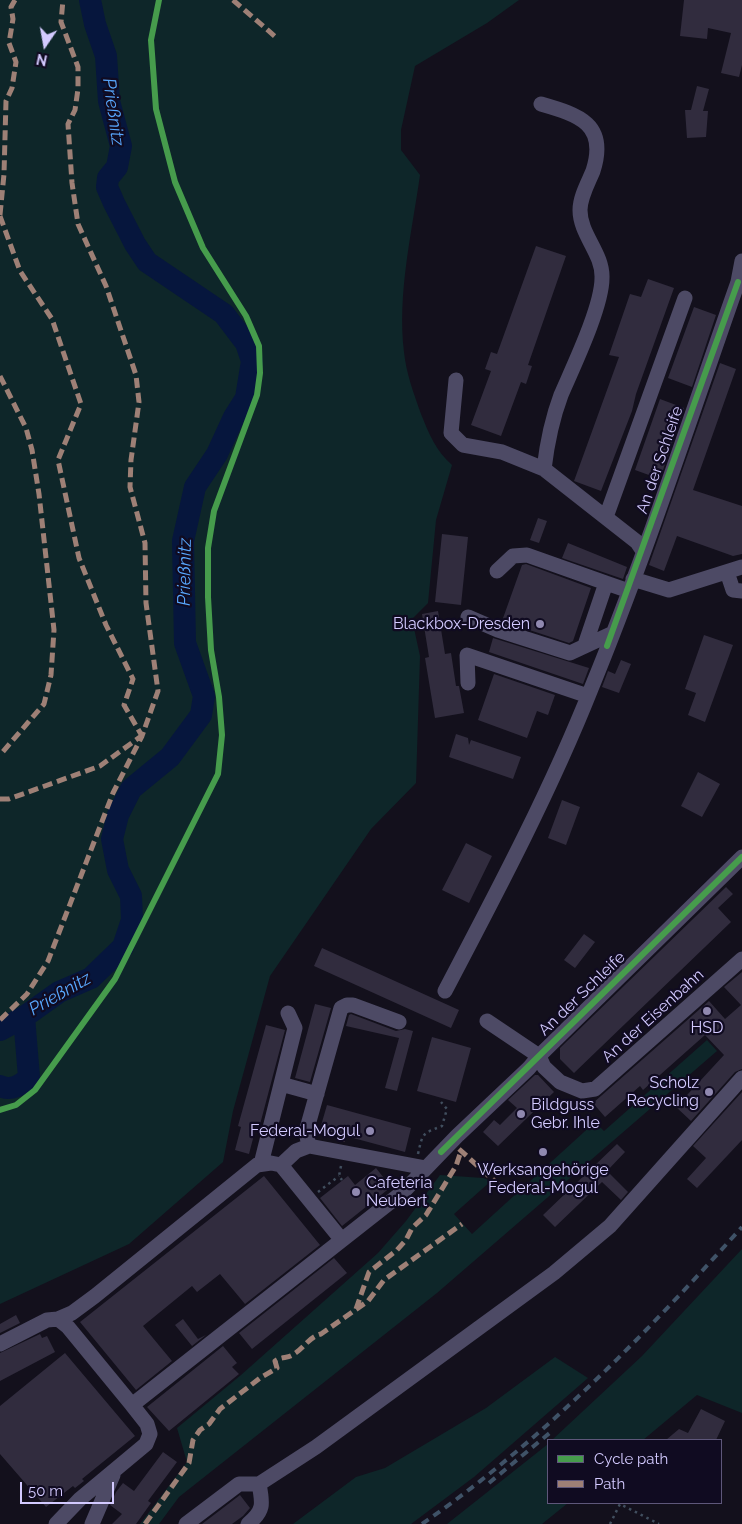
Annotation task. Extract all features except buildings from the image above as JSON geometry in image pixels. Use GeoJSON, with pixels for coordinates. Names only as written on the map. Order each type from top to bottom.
{"type":"FeatureCollection","features":[{"type":"Feature","properties":{"kind":"street"},"geometry":{"type":"LineString","coordinates":[[541,104],[571,112],[590,124],[598,146],[580,209],[582,227],[597,257],[602,277],[588,330],[552,423],[544,469]]}},
{"type":"Feature","properties":{"kind":"street","name":"An der Schleife"},"geometry":{"type":"LineString","coordinates":[[445,991],[537,808],[588,696],[631,585],[738,282],[742,261]]}},
{"type":"Feature","properties":{"kind":"street"},"geometry":{"type":"LineString","coordinates":[[606,517],[685,298]]}},
{"type":"Feature","properties":{"kind":"street"},"geometry":{"type":"LineString","coordinates":[[456,380],[451,433],[463,445],[502,452],[544,469],[577,497],[637,542],[643,551]]}},
{"type":"Feature","properties":{"kind":"street"},"geometry":{"type":"LineString","coordinates":[[497,571],[513,556],[527,555],[606,583],[669,590],[742,567]]}},
{"type":"Feature","properties":{"kind":"street"},"geometry":{"type":"LineString","coordinates":[[727,572],[733,590],[742,591]]}},
{"type":"Feature","properties":{"kind":"street"},"geometry":{"type":"LineString","coordinates":[[585,645],[606,583]]}},
{"type":"Feature","properties":{"kind":"street"},"geometry":{"type":"LineString","coordinates":[[468,617],[498,630],[570,653],[585,645],[610,639]]}},
{"type":"Feature","properties":{"kind":"street"},"geometry":{"type":"LineString","coordinates":[[468,683],[467,655],[588,696]]}},
{"type":"Feature","properties":{"kind":"street","name":"An der Schleife"},"geometry":{"type":"LineString","coordinates":[[132,1405],[403,1192],[422,1163],[441,1152],[529,1068],[538,1056],[742,856]]}},
{"type":"Feature","properties":{"kind":"street","name":"An der Eisenbahn"},"geometry":{"type":"LineString","coordinates":[[582,1091],[595,1089],[608,1079],[742,959]]}},
{"type":"Feature","properties":{"kind":"street"},"geometry":{"type":"LineString","coordinates":[[308,1146],[306,1132],[341,1008],[347,1004],[353,1004],[399,1022]]}},
{"type":"Feature","properties":{"kind":"street"},"geometry":{"type":"LineString","coordinates":[[261,1164],[296,1028],[288,1013]]}},
{"type":"Feature","properties":{"kind":"street"},"geometry":{"type":"LineString","coordinates":[[487,1021],[538,1056]]}},
{"type":"Feature","properties":{"kind":"street","name":"An der Schleife"},"geometry":{"type":"LineString","coordinates":[[538,1056],[544,1067],[560,1082],[582,1091]]}},
{"type":"Feature","properties":{"kind":"street"},"geometry":{"type":"LineString","coordinates":[[186,1524],[239,1484],[259,1484],[316,1447],[554,1273],[610,1226],[742,1078]]}},
{"type":"Feature","properties":{"kind":"street"},"geometry":{"type":"LineString","coordinates":[[281,1084],[317,1094]]}},
{"type":"Feature","properties":{"kind":"street"},"geometry":{"type":"LineString","coordinates":[[281,1165],[296,1151],[308,1146],[422,1163]]}},
{"type":"Feature","properties":{"kind":"street"},"geometry":{"type":"LineString","coordinates":[[0,1344],[48,1320],[58,1319],[72,1313],[223,1191],[261,1164],[281,1165],[341,1239]]}},
{"type":"Feature","properties":{"kind":"street"},"geometry":{"type":"LineString","coordinates":[[56,1524],[80,1499],[146,1444],[150,1434],[146,1424],[132,1405],[68,1327],[58,1319]]}},
{"type":"Feature","properties":{"kind":"street"},"geometry":{"type":"LineString","coordinates":[[92,1524],[115,1470]]}},
{"type":"Feature","properties":{"kind":"street"},"geometry":{"type":"LineString","coordinates":[[248,1524],[258,1516],[262,1502],[259,1484]]}},
{"type":"Feature","properties":{"kind":"path"},"geometry":{"type":"LineString","coordinates":[[422,1163],[423,1134],[426,1130],[442,1126],[445,1122],[447,1109],[441,1102]]}},
{"type":"Feature","properties":{"kind":"path"},"geometry":{"type":"LineString","coordinates":[[309,1199],[339,1176]]}},
{"type":"Feature","properties":{"kind":"path"},"geometry":{"type":"LineString","coordinates":[[610,1524],[620,1504],[659,1524]]}},
{"type":"Feature","properties":{"kind":"green space"},"geometry":{"type":"Polygon","coordinates":[[[0,0],[519,0],[487,23],[415,66],[401,130],[401,150],[420,175],[402,308],[405,360],[408,376],[427,428],[437,448],[452,465],[436,520],[428,603],[412,619],[420,656],[416,783],[371,829],[270,976],[233,1111],[223,1162],[129,1244],[0,1304],[0,0]]]}},
{"type":"Feature","properties":{"kind":"green space"},"geometry":{"type":"Polygon","coordinates":[[[707,1040],[717,1051],[437,1293],[179,1497],[159,1524],[140,1524],[187,1462],[177,1428],[241,1375],[378,1253],[406,1221],[440,1175],[483,1178],[491,1181],[454,1214],[472,1234],[595,1122],[604,1131],[707,1040]]]}},
{"type":"Feature","properties":{"kind":"green space"},"geometry":{"type":"Polygon","coordinates":[[[742,1249],[742,1413],[697,1395],[644,1439],[553,1439],[642,1356],[742,1249]]]}},
{"type":"Feature","properties":{"kind":"green space"},"geometry":{"type":"Polygon","coordinates":[[[555,1357],[588,1378],[474,1477],[411,1524],[293,1524],[356,1477],[385,1468],[486,1408],[555,1357]]]}},
{"type":"Feature","properties":{"kind":"green space"},"geometry":{"type":"Polygon","coordinates":[[[547,1445],[547,1504],[567,1504],[542,1524],[447,1524],[547,1445]]]}},
{"type":"Feature","properties":{"kind":"waterway","name":"Prießnitz"},"geometry":{"type":"LineString","coordinates":[[0,1030],[24,1017],[59,992],[91,978],[123,947],[132,920],[131,896],[118,870],[112,839],[118,815],[131,789],[170,757],[201,715],[204,696],[185,643],[183,541],[195,487],[217,454],[234,417],[246,398],[252,361],[246,343],[224,314],[147,262],[135,244],[114,203],[107,187],[108,178],[117,167],[121,146],[109,101],[106,56],[95,24],[90,0]]}},
{"type":"Feature","properties":{"kind":"waterway"},"geometry":{"type":"LineString","coordinates":[[0,1086],[8,1088],[16,1086],[29,1077],[24,1017]]}},
{"type":"Feature","properties":{"kind":"railway"},"geometry":{"type":"LineString","coordinates":[[422,1524],[509,1458],[591,1385],[630,1347],[742,1227]]}},
{"type":"Feature","properties":{"kind":"railway"},"geometry":{"type":"LineString","coordinates":[[489,1483],[552,1431]]}},
{"type":"Feature","properties":{"kind":"marked path"},"geometry":{"type":"LineString","coordinates":[[0,215],[4,174],[6,101],[12,88],[16,62],[9,43],[13,19],[11,7],[15,0]]}},
{"type":"Feature","properties":{"kind":"marked path"},"geometry":{"type":"LineString","coordinates":[[0,1020],[27,994],[48,961],[113,793],[142,736],[158,691],[146,603],[145,543],[130,487],[131,460],[139,402],[136,375],[106,286],[78,224],[72,183],[68,124],[75,110],[78,89],[78,67],[61,22],[63,0]]}},
{"type":"Feature","properties":{"kind":"marked path"},"geometry":{"type":"LineString","coordinates":[[233,0],[278,39]]}},
{"type":"Feature","properties":{"kind":"marked path"},"geometry":{"type":"LineString","coordinates":[[0,216],[20,271],[52,319],[81,404],[58,460],[79,558],[106,625],[133,679],[124,705],[142,736]]}},
{"type":"Feature","properties":{"kind":"marked path"},"geometry":{"type":"LineString","coordinates":[[0,376],[26,428],[32,450],[39,494],[54,630],[51,675],[44,704],[0,755]]}},
{"type":"Feature","properties":{"kind":"marked path"},"geometry":{"type":"LineString","coordinates":[[0,799],[9,799],[100,766],[140,737]]}},
{"type":"Feature","properties":{"kind":"marked path"},"geometry":{"type":"LineString","coordinates":[[342,1141],[343,1136]]}},
{"type":"Feature","properties":{"kind":"marked path"},"geometry":{"type":"LineString","coordinates":[[459,1149],[501,1187]]}},
{"type":"Feature","properties":{"kind":"marked path"},"geometry":{"type":"LineString","coordinates":[[356,1309],[369,1272],[397,1250],[406,1240],[412,1228],[426,1215],[456,1166],[461,1151]]}},
{"type":"Feature","properties":{"kind":"marked path"},"geometry":{"type":"LineString","coordinates":[[145,1524],[189,1463],[193,1440],[200,1430],[209,1424],[220,1409],[260,1378],[277,1368],[275,1361],[292,1356],[317,1335],[368,1301],[384,1280],[462,1224]]}},
{"type":"Feature","properties":{"kind":"cycle path"},"geometry":{"type":"LineString","coordinates":[[0,1110],[16,1105],[35,1090],[115,979],[218,774],[222,735],[219,697],[211,650],[208,548],[214,511],[257,395],[260,373],[259,346],[246,316],[203,248],[175,182],[156,109],[151,40],[159,0]]}},
{"type":"Feature","properties":{"kind":"cycle path"},"geometry":{"type":"LineString","coordinates":[[607,646],[738,282]]}},
{"type":"Feature","properties":{"kind":"cycle path"},"geometry":{"type":"LineString","coordinates":[[441,1152],[742,857]]}},
{"type":"Feature","properties":{"kind":"place","name":"Blackbox-Dresden"},"geometry":{"type":"Point","coordinates":[540,624]}},
{"type":"Feature","properties":{"kind":"place","name":"HSD"},"geometry":{"type":"Point","coordinates":[707,1011]}},
{"type":"Feature","properties":{"kind":"place","name":"Scholz Recycling"},"geometry":{"type":"Point","coordinates":[709,1092]}},
{"type":"Feature","properties":{"kind":"place","name":"Bildguss Gebr. Ihle"},"geometry":{"type":"Point","coordinates":[521,1114]}},
{"type":"Feature","properties":{"kind":"place","name":"Federal-Mogul"},"geometry":{"type":"Point","coordinates":[370,1131]}},
{"type":"Feature","properties":{"kind":"place","name":"Werksangehörige Federal-Mogul"},"geometry":{"type":"Point","coordinates":[543,1152]}},
{"type":"Feature","properties":{"kind":"place","name":"Cafeteria Neubert"},"geometry":{"type":"Point","coordinates":[356,1192]}}]}
